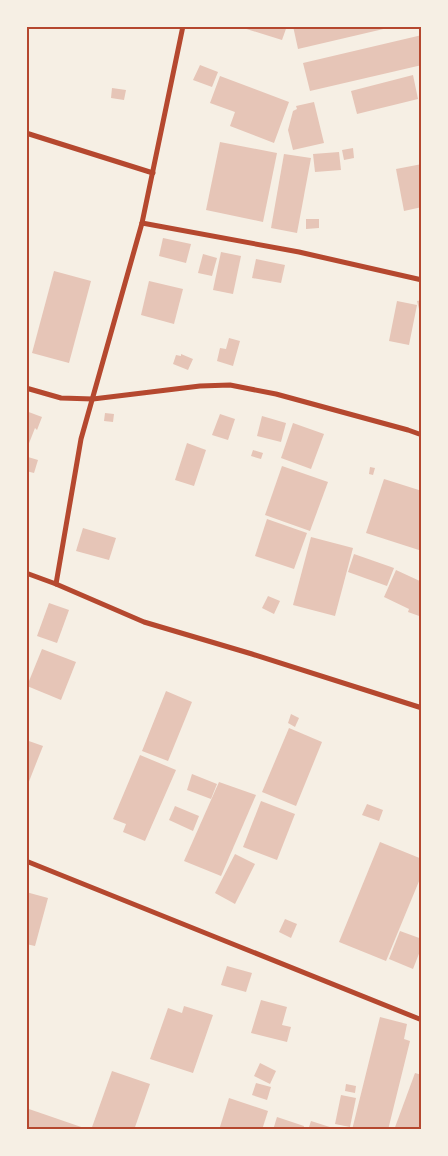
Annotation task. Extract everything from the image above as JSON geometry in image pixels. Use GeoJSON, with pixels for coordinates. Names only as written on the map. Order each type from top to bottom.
{"type":"FeatureCollection","features":[{"type":"Feature","properties":{"kind":"street"},"geometry":{"type":"LineString","coordinates":[[56,584],[81,439],[142,223],[183,26]]}},
{"type":"Feature","properties":{"kind":"street"},"geometry":{"type":"LineString","coordinates":[[26,132],[152,173]]}},
{"type":"Feature","properties":{"kind":"street"},"geometry":{"type":"LineString","coordinates":[[142,223],[299,252],[422,280]]}},
{"type":"Feature","properties":{"kind":"street"},"geometry":{"type":"LineString","coordinates":[[26,388],[61,398],[92,399],[200,386],[230,385],[276,394],[422,435]]}},
{"type":"Feature","properties":{"kind":"street"},"geometry":{"type":"LineString","coordinates":[[26,573],[144,622],[422,708]]}},
{"type":"Feature","properties":{"kind":"street"},"geometry":{"type":"LineString","coordinates":[[26,861],[422,1020]]}},
{"type":"Feature","properties":{"kind":"building"},"geometry":{"type":"Polygon","coordinates":[[[237,26],[287,26],[282,40],[237,26]]]}},
{"type":"Feature","properties":{"kind":"building"},"geometry":{"type":"Polygon","coordinates":[[[293,26],[392,26],[392,27],[298,49],[293,26]]]}},
{"type":"Feature","properties":{"kind":"building"},"geometry":{"type":"Polygon","coordinates":[[[422,35],[422,65],[310,91],[303,63],[422,35]]]}},
{"type":"Feature","properties":{"kind":"building"},"geometry":{"type":"Polygon","coordinates":[[[200,65],[218,72],[212,87],[193,80],[200,65]]]}},
{"type":"Feature","properties":{"kind":"building"},"geometry":{"type":"Polygon","coordinates":[[[413,75],[418,99],[357,114],[351,91],[413,75]]]}},
{"type":"Feature","properties":{"kind":"building"},"geometry":{"type":"Polygon","coordinates":[[[220,76],[289,102],[274,143],[230,126],[235,112],[210,103],[220,76]]]}},
{"type":"Feature","properties":{"kind":"building"},"geometry":{"type":"Polygon","coordinates":[[[112,88],[126,90],[124,100],[111,98],[112,88]]]}},
{"type":"Feature","properties":{"kind":"building"},"geometry":{"type":"Polygon","coordinates":[[[314,102],[324,143],[293,150],[288,130],[293,111],[297,109],[296,106],[314,102]]]}},
{"type":"Feature","properties":{"kind":"building"},"geometry":{"type":"Polygon","coordinates":[[[220,142],[277,153],[263,222],[206,210],[220,142]]]}},
{"type":"Feature","properties":{"kind":"building"},"geometry":{"type":"Polygon","coordinates":[[[353,148],[354,158],[344,160],[342,150],[353,148]]]}},
{"type":"Feature","properties":{"kind":"building"},"geometry":{"type":"Polygon","coordinates":[[[339,152],[341,170],[315,172],[313,154],[339,152]]]}},
{"type":"Feature","properties":{"kind":"building"},"geometry":{"type":"Polygon","coordinates":[[[284,154],[311,158],[297,233],[271,228],[284,154]]]}},
{"type":"Feature","properties":{"kind":"building"},"geometry":{"type":"Polygon","coordinates":[[[422,164],[422,207],[404,211],[396,169],[422,164]]]}},
{"type":"Feature","properties":{"kind":"building"},"geometry":{"type":"Polygon","coordinates":[[[306,219],[319,219],[319,228],[306,229],[306,219]]]}},
{"type":"Feature","properties":{"kind":"building"},"geometry":{"type":"Polygon","coordinates":[[[163,238],[191,244],[186,263],[159,256],[163,238]]]}},
{"type":"Feature","properties":{"kind":"building"},"geometry":{"type":"Polygon","coordinates":[[[221,252],[241,256],[233,294],[213,290],[221,252]]]}},
{"type":"Feature","properties":{"kind":"building"},"geometry":{"type":"Polygon","coordinates":[[[203,254],[217,258],[212,276],[198,273],[203,254]]]}},
{"type":"Feature","properties":{"kind":"building"},"geometry":{"type":"Polygon","coordinates":[[[256,259],[285,265],[281,283],[252,278],[256,259]]]}},
{"type":"Feature","properties":{"kind":"building"},"geometry":{"type":"Polygon","coordinates":[[[54,271],[91,281],[69,363],[32,353],[54,271]]]}},
{"type":"Feature","properties":{"kind":"building"},"geometry":{"type":"Polygon","coordinates":[[[149,281],[183,289],[174,324],[141,315],[149,281]]]}},
{"type":"Feature","properties":{"kind":"building"},"geometry":{"type":"Polygon","coordinates":[[[422,300],[422,317],[421,317],[417,301],[422,300]]]}},
{"type":"Feature","properties":{"kind":"building"},"geometry":{"type":"Polygon","coordinates":[[[397,301],[417,305],[409,345],[389,341],[397,301]]]}},
{"type":"Feature","properties":{"kind":"building"},"geometry":{"type":"Polygon","coordinates":[[[422,336],[422,349],[421,350],[419,337],[422,336]]]}},
{"type":"Feature","properties":{"kind":"building"},"geometry":{"type":"Polygon","coordinates":[[[229,338],[240,341],[233,366],[217,361],[220,348],[226,349],[229,338]]]}},
{"type":"Feature","properties":{"kind":"building"},"geometry":{"type":"Polygon","coordinates":[[[181,354],[193,359],[188,370],[173,364],[176,355],[181,356],[181,354]]]}},
{"type":"Feature","properties":{"kind":"building"},"geometry":{"type":"Polygon","coordinates":[[[26,411],[42,417],[37,430],[35,428],[26,451],[26,411]]]}},
{"type":"Feature","properties":{"kind":"building"},"geometry":{"type":"Polygon","coordinates":[[[105,413],[114,414],[113,422],[104,421],[105,413]]]}},
{"type":"Feature","properties":{"kind":"building"},"geometry":{"type":"Polygon","coordinates":[[[220,414],[235,419],[228,440],[212,435],[220,414]]]}},
{"type":"Feature","properties":{"kind":"building"},"geometry":{"type":"Polygon","coordinates":[[[262,416],[286,423],[281,442],[257,436],[262,416]]]}},
{"type":"Feature","properties":{"kind":"building"},"geometry":{"type":"Polygon","coordinates":[[[293,423],[324,434],[311,469],[281,458],[293,423]]]}},
{"type":"Feature","properties":{"kind":"building"},"geometry":{"type":"Polygon","coordinates":[[[187,443],[206,450],[194,486],[175,480],[187,443]]]}},
{"type":"Feature","properties":{"kind":"building"},"geometry":{"type":"Polygon","coordinates":[[[253,450],[263,453],[261,459],[251,456],[253,450]]]}},
{"type":"Feature","properties":{"kind":"building"},"geometry":{"type":"Polygon","coordinates":[[[28,457],[38,460],[34,473],[26,471],[28,457]]]}},
{"type":"Feature","properties":{"kind":"building"},"geometry":{"type":"Polygon","coordinates":[[[282,466],[328,482],[310,531],[265,515],[282,466]]]}},
{"type":"Feature","properties":{"kind":"building"},"geometry":{"type":"Polygon","coordinates":[[[370,467],[375,468],[373,475],[369,474],[370,467]]]}},
{"type":"Feature","properties":{"kind":"building"},"geometry":{"type":"Polygon","coordinates":[[[384,479],[422,491],[422,551],[366,533],[384,479]]]}},
{"type":"Feature","properties":{"kind":"building"},"geometry":{"type":"Polygon","coordinates":[[[267,519],[307,533],[294,569],[255,556],[267,519]]]}},
{"type":"Feature","properties":{"kind":"building"},"geometry":{"type":"Polygon","coordinates":[[[83,528],[116,538],[109,560],[76,551],[83,528]]]}},
{"type":"Feature","properties":{"kind":"building"},"geometry":{"type":"Polygon","coordinates":[[[311,537],[353,548],[335,616],[293,605],[311,537]]]}},
{"type":"Feature","properties":{"kind":"building"},"geometry":{"type":"Polygon","coordinates":[[[354,554],[394,568],[387,586],[348,572],[354,554]]]}},
{"type":"Feature","properties":{"kind":"building"},"geometry":{"type":"Polygon","coordinates":[[[396,570],[422,582],[422,617],[408,612],[409,609],[384,597],[396,570]]]}},
{"type":"Feature","properties":{"kind":"building"},"geometry":{"type":"Polygon","coordinates":[[[268,596],[280,601],[274,614],[262,608],[268,596]]]}},
{"type":"Feature","properties":{"kind":"building"},"geometry":{"type":"Polygon","coordinates":[[[49,603],[69,610],[57,643],[37,636],[49,603]]]}},
{"type":"Feature","properties":{"kind":"building"},"geometry":{"type":"Polygon","coordinates":[[[42,649],[76,662],[61,700],[27,686],[42,649]]]}},
{"type":"Feature","properties":{"kind":"building"},"geometry":{"type":"Polygon","coordinates":[[[166,691],[192,702],[168,761],[142,751],[166,691]]]}},
{"type":"Feature","properties":{"kind":"building"},"geometry":{"type":"Polygon","coordinates":[[[291,714],[299,718],[295,727],[288,723],[291,714]]]}},
{"type":"Feature","properties":{"kind":"building"},"geometry":{"type":"Polygon","coordinates":[[[289,728],[322,742],[296,806],[262,792],[289,728]]]}},
{"type":"Feature","properties":{"kind":"building"},"geometry":{"type":"Polygon","coordinates":[[[26,740],[43,746],[26,789],[26,740]]]}},
{"type":"Feature","properties":{"kind":"building"},"geometry":{"type":"Polygon","coordinates":[[[140,755],[176,770],[145,841],[123,832],[126,824],[113,819],[140,755]]]}},
{"type":"Feature","properties":{"kind":"building"},"geometry":{"type":"Polygon","coordinates":[[[192,774],[217,784],[211,799],[187,790],[192,774]]]}},
{"type":"Feature","properties":{"kind":"building"},"geometry":{"type":"Polygon","coordinates":[[[219,782],[256,795],[221,876],[184,861],[219,782]]]}},
{"type":"Feature","properties":{"kind":"building"},"geometry":{"type":"Polygon","coordinates":[[[261,801],[295,814],[277,860],[243,847],[261,801]]]}},
{"type":"Feature","properties":{"kind":"building"},"geometry":{"type":"Polygon","coordinates":[[[367,804],[383,810],[379,821],[362,815],[367,804]]]}},
{"type":"Feature","properties":{"kind":"building"},"geometry":{"type":"Polygon","coordinates":[[[175,806],[199,816],[193,831],[169,820],[175,806]]]}},
{"type":"Feature","properties":{"kind":"building"},"geometry":{"type":"Polygon","coordinates":[[[380,842],[422,859],[422,874],[386,961],[339,942],[380,842]]]}},
{"type":"Feature","properties":{"kind":"building"},"geometry":{"type":"Polygon","coordinates":[[[235,854],[255,864],[235,904],[215,893],[235,854]]]}},
{"type":"Feature","properties":{"kind":"building"},"geometry":{"type":"Polygon","coordinates":[[[26,892],[48,898],[35,946],[26,944],[26,892]]]}},
{"type":"Feature","properties":{"kind":"building"},"geometry":{"type":"Polygon","coordinates":[[[285,919],[297,924],[291,938],[279,932],[285,919]]]}},
{"type":"Feature","properties":{"kind":"building"},"geometry":{"type":"Polygon","coordinates":[[[400,931],[422,939],[422,946],[413,969],[389,959],[400,931]]]}},
{"type":"Feature","properties":{"kind":"building"},"geometry":{"type":"Polygon","coordinates":[[[227,966],[252,973],[246,992],[221,985],[227,966]]]}},
{"type":"Feature","properties":{"kind":"building"},"geometry":{"type":"Polygon","coordinates":[[[261,1000],[287,1007],[282,1025],[291,1027],[287,1042],[251,1033],[261,1000]]]}},
{"type":"Feature","properties":{"kind":"building"},"geometry":{"type":"Polygon","coordinates":[[[184,1006],[213,1015],[193,1073],[150,1059],[168,1008],[182,1013],[184,1006]]]}},
{"type":"Feature","properties":{"kind":"building"},"geometry":{"type":"Polygon","coordinates":[[[380,1017],[407,1024],[404,1039],[410,1041],[388,1130],[352,1130],[380,1017]]]}},
{"type":"Feature","properties":{"kind":"building"},"geometry":{"type":"Polygon","coordinates":[[[260,1063],[276,1071],[270,1084],[254,1076],[260,1063]]]}},
{"type":"Feature","properties":{"kind":"building"},"geometry":{"type":"Polygon","coordinates":[[[112,1071],[150,1084],[134,1130],[91,1130],[112,1071]]]}},
{"type":"Feature","properties":{"kind":"building"},"geometry":{"type":"Polygon","coordinates":[[[415,1073],[422,1075],[422,1130],[394,1130],[415,1073]]]}},
{"type":"Feature","properties":{"kind":"building"},"geometry":{"type":"Polygon","coordinates":[[[256,1083],[271,1087],[267,1100],[252,1095],[256,1083]]]}},
{"type":"Feature","properties":{"kind":"building"},"geometry":{"type":"Polygon","coordinates":[[[346,1084],[356,1086],[355,1093],[345,1091],[346,1084]]]}},
{"type":"Feature","properties":{"kind":"building"},"geometry":{"type":"Polygon","coordinates":[[[341,1095],[356,1098],[350,1127],[335,1124],[341,1095]]]}},
{"type":"Feature","properties":{"kind":"building"},"geometry":{"type":"Polygon","coordinates":[[[229,1098],[268,1111],[262,1130],[219,1130],[229,1098]]]}},
{"type":"Feature","properties":{"kind":"building"},"geometry":{"type":"Polygon","coordinates":[[[26,1108],[87,1129],[87,1130],[26,1130],[26,1108]]]}},
{"type":"Feature","properties":{"kind":"building"},"geometry":{"type":"Polygon","coordinates":[[[277,1117],[304,1126],[303,1130],[273,1130],[277,1117]]]}},
{"type":"Feature","properties":{"kind":"building"},"geometry":{"type":"Polygon","coordinates":[[[311,1121],[336,1129],[336,1130],[308,1130],[311,1121]]]}}]}
